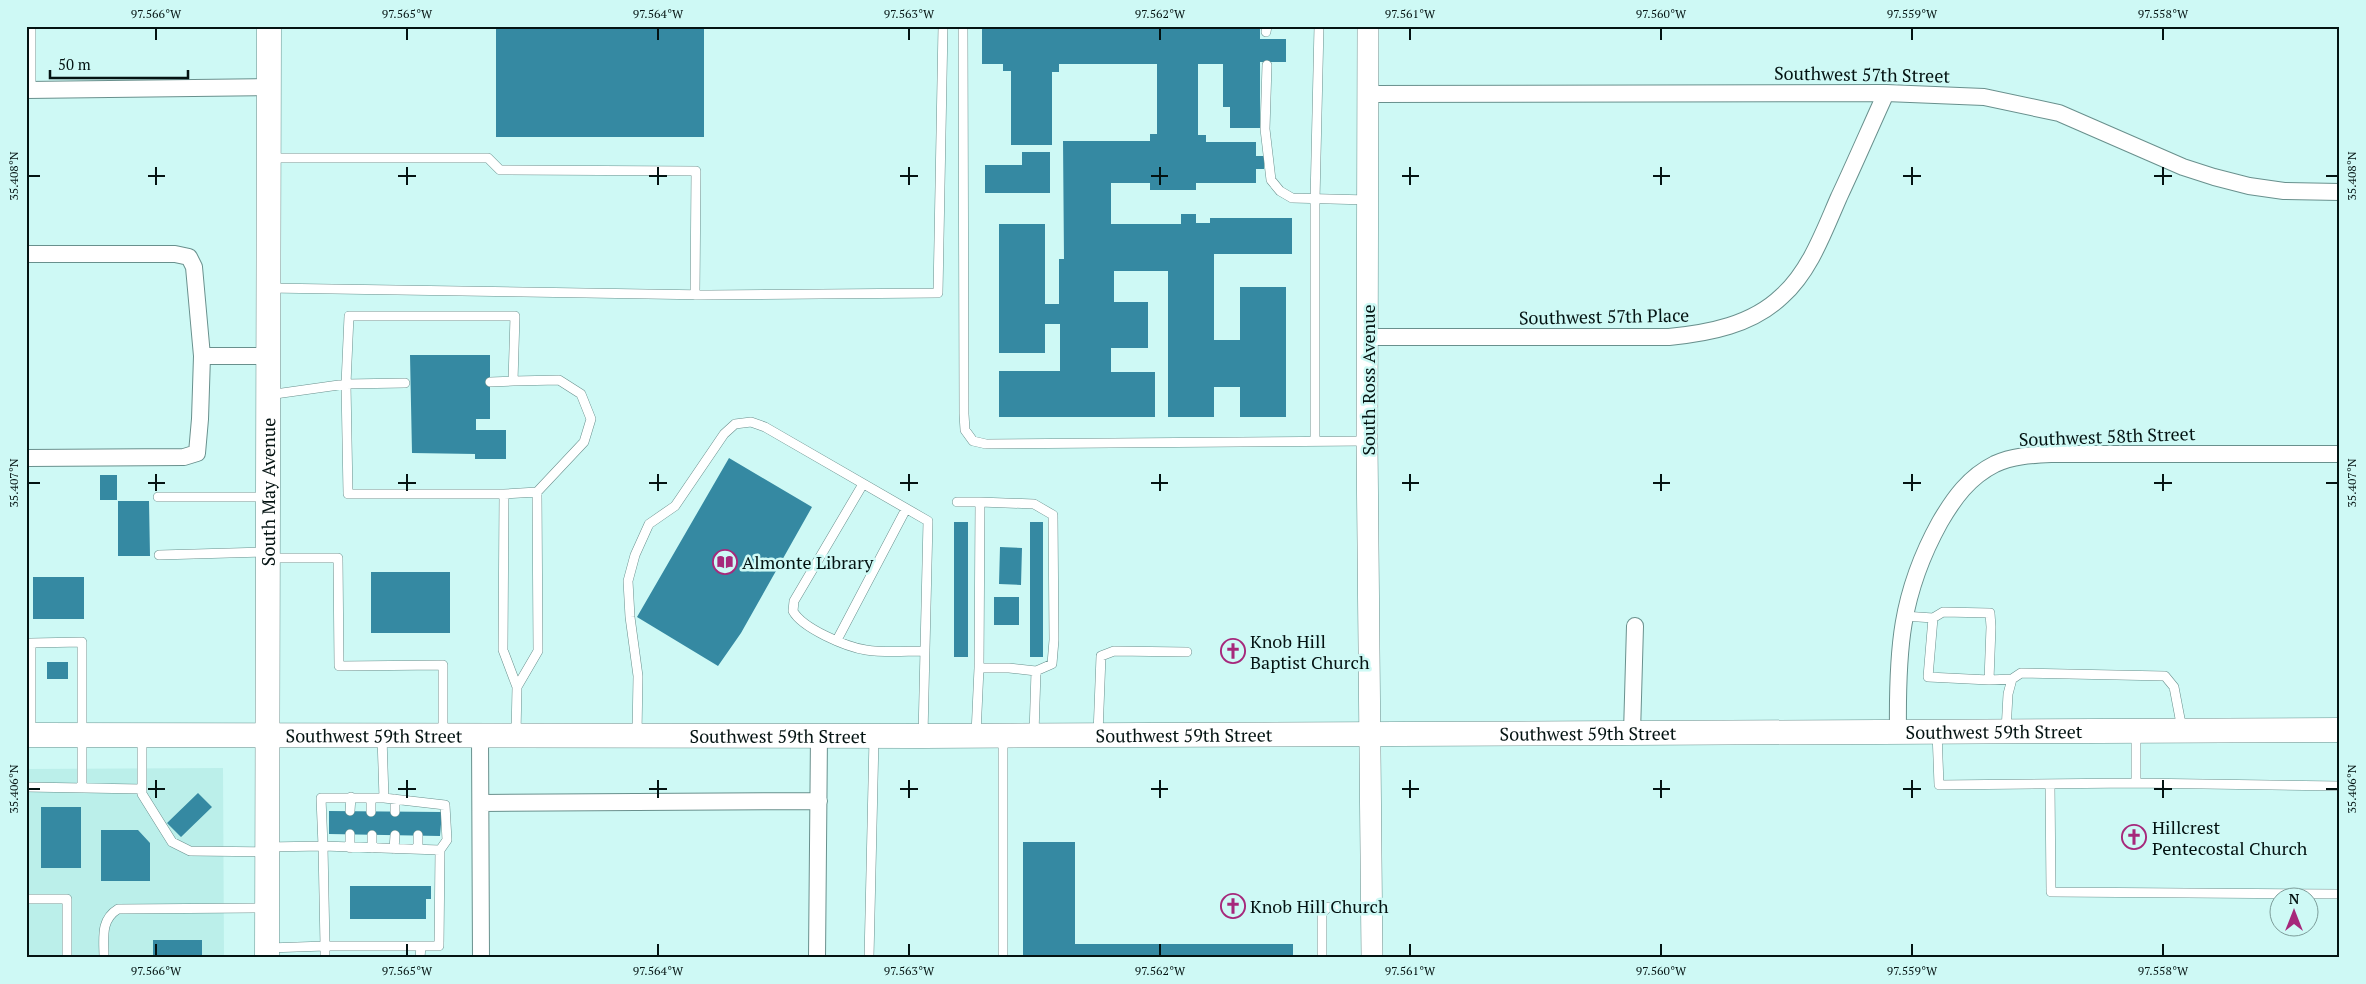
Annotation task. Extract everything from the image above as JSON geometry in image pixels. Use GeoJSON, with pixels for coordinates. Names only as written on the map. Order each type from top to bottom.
{"type":"FeatureCollection","features":[{"type":"Feature","properties":{"kind":"main road","name":"South May Avenue"},"geometry":{"type":"LineString","coordinates":[[266,953],[269,26]]}},
{"type":"Feature","properties":{"kind":"main road","name":"Southwest 59th Street"},"geometry":{"type":"LineString","coordinates":[[29,735],[923,736],[976,734],[2340,730]]}},
{"type":"Feature","properties":{"kind":"street","name":"South Ross Avenue"},"geometry":{"type":"LineString","coordinates":[[1368,26],[1367,441],[1372,958]]}},
{"type":"Feature","properties":{"kind":"street"},"geometry":{"type":"LineString","coordinates":[[29,90],[269,87]]}},
{"type":"Feature","properties":{"kind":"street","name":"Southwest 57th Street"},"geometry":{"type":"LineString","coordinates":[[1369,94],[1886,93],[1984,97],[2026,104],[2059,113],[2183,167],[2214,177],[2249,186],[2284,191],[2340,192]]}},
{"type":"Feature","properties":{"kind":"street","name":"Southwest 57th Place"},"geometry":{"type":"LineString","coordinates":[[1368,337],[1669,337],[1705,333],[1733,325],[1760,312],[1782,297],[1800,275],[1819,243],[1886,93]]}},
{"type":"Feature","properties":{"kind":"street"},"geometry":{"type":"LineString","coordinates":[[26,254],[175,254],[189,257],[194,267],[202,356],[197,453],[184,457],[26,458]]}},
{"type":"Feature","properties":{"kind":"street"},"geometry":{"type":"LineString","coordinates":[[202,356],[268,356]]}},
{"type":"Feature","properties":{"kind":"street","name":"Southwest 58th Street"},"geometry":{"type":"LineString","coordinates":[[1898,732],[1898,656],[1904,616],[1916,572],[1948,509],[1969,482],[1994,465],[2008,459],[2051,454],[2340,454]]}},
{"type":"Feature","properties":{"kind":"street"},"geometry":{"type":"LineString","coordinates":[[1632,733],[1636,626]]}},
{"type":"Feature","properties":{"kind":"street"},"geometry":{"type":"LineString","coordinates":[[817,958],[820,735]]}},
{"type":"Feature","properties":{"kind":"street"},"geometry":{"type":"LineString","coordinates":[[480,736],[481,958]]}},
{"type":"Feature","properties":{"kind":"street"},"geometry":{"type":"LineString","coordinates":[[481,803],[819,802]]}},
{"type":"Feature","properties":{"kind":"lane"},"geometry":{"type":"LineString","coordinates":[[268,288],[695,295],[938,293],[943,26]]}},
{"type":"Feature","properties":{"kind":"lane"},"geometry":{"type":"LineString","coordinates":[[963,26],[964,414],[966,430],[973,441],[986,444],[1367,441]]}},
{"type":"Feature","properties":{"kind":"lane"},"geometry":{"type":"LineString","coordinates":[[1315,441],[1315,200],[1319,26]]}},
{"type":"Feature","properties":{"kind":"lane"},"geometry":{"type":"LineString","coordinates":[[29,31],[29,90]]}},
{"type":"Feature","properties":{"kind":"lane"},"geometry":{"type":"LineString","coordinates":[[1267,65],[1265,129],[1271,180],[1280,191],[1292,198],[1368,200]]}},
{"type":"Feature","properties":{"kind":"lane"},"geometry":{"type":"LineString","coordinates":[[269,158],[488,158],[500,170],[696,171],[695,295]]}},
{"type":"Feature","properties":{"kind":"lane"},"geometry":{"type":"LineString","coordinates":[[490,382],[559,380],[581,394],[592,418],[584,442],[537,492],[504,494],[348,494],[346,384],[349,316],[515,316],[513,381]]}},
{"type":"Feature","properties":{"kind":"lane"},"geometry":{"type":"LineString","coordinates":[[268,395],[346,384],[405,383]]}},
{"type":"Feature","properties":{"kind":"lane"},"geometry":{"type":"LineString","coordinates":[[637,736],[638,676],[630,617],[628,581],[635,555],[649,524],[675,506],[724,434],[735,424],[751,422],[765,427],[928,521],[923,736]]}},
{"type":"Feature","properties":{"kind":"lane"},"geometry":{"type":"LineString","coordinates":[[863,484],[794,601],[793,611],[804,625],[836,640],[866,650],[924,651]]}},
{"type":"Feature","properties":{"kind":"lane"},"geometry":{"type":"LineString","coordinates":[[517,687],[538,651],[537,492]]}},
{"type":"Feature","properties":{"kind":"lane"},"geometry":{"type":"LineString","coordinates":[[504,494],[503,650],[517,687],[516,736]]}},
{"type":"Feature","properties":{"kind":"lane"},"geometry":{"type":"LineString","coordinates":[[158,497],[268,497]]}},
{"type":"Feature","properties":{"kind":"lane"},"geometry":{"type":"LineString","coordinates":[[958,502],[1034,504],[1053,515],[1054,630],[1052,664],[1036,671],[1009,668],[979,668]]}},
{"type":"Feature","properties":{"kind":"lane"},"geometry":{"type":"LineString","coordinates":[[976,734],[979,668],[980,502]]}},
{"type":"Feature","properties":{"kind":"lane"},"geometry":{"type":"LineString","coordinates":[[836,640],[906,509]]}},
{"type":"Feature","properties":{"kind":"lane"},"geometry":{"type":"LineString","coordinates":[[159,555],[268,555],[338,558],[339,666],[443,666],[444,736]]}},
{"type":"Feature","properties":{"kind":"lane"},"geometry":{"type":"LineString","coordinates":[[1904,616],[1933,618],[1944,612],[1990,613],[1989,680]]}},
{"type":"Feature","properties":{"kind":"lane"},"geometry":{"type":"LineString","coordinates":[[1933,618],[1928,677],[1989,680],[2012,679],[2020,673],[2166,676],[2174,687],[2182,730]]}},
{"type":"Feature","properties":{"kind":"lane"},"geometry":{"type":"LineString","coordinates":[[29,735],[31,643],[82,642],[82,788]]}},
{"type":"Feature","properties":{"kind":"lane"},"geometry":{"type":"LineString","coordinates":[[1098,734],[1101,656],[1114,651],[1188,652]]}},
{"type":"Feature","properties":{"kind":"lane"},"geometry":{"type":"LineString","coordinates":[[1034,734],[1036,671]]}},
{"type":"Feature","properties":{"kind":"lane"},"geometry":{"type":"LineString","coordinates":[[2006,731],[2008,694],[2012,679]]}},
{"type":"Feature","properties":{"kind":"lane"},"geometry":{"type":"LineString","coordinates":[[2136,731],[2136,783]]}},
{"type":"Feature","properties":{"kind":"lane"},"geometry":{"type":"LineString","coordinates":[[1937,732],[1939,785],[2136,783],[2340,786]]}},
{"type":"Feature","properties":{"kind":"lane"},"geometry":{"type":"LineString","coordinates":[[1003,734],[1004,958]]}},
{"type":"Feature","properties":{"kind":"lane"},"geometry":{"type":"LineString","coordinates":[[142,735],[142,794],[172,842],[190,850],[267,850],[323,846],[440,850]]}},
{"type":"Feature","properties":{"kind":"lane"},"geometry":{"type":"LineString","coordinates":[[869,958],[874,735]]}},
{"type":"Feature","properties":{"kind":"lane"},"geometry":{"type":"LineString","coordinates":[[382,736],[384,798]]}},
{"type":"Feature","properties":{"kind":"lane"},"geometry":{"type":"LineString","coordinates":[[2050,784],[2051,892],[2340,894]]}},
{"type":"Feature","properties":{"kind":"lane"},"geometry":{"type":"LineString","coordinates":[[26,787],[142,789]]}},
{"type":"Feature","properties":{"kind":"lane"},"geometry":{"type":"LineString","coordinates":[[350,811],[351,797]]}},
{"type":"Feature","properties":{"kind":"lane"},"geometry":{"type":"LineString","coordinates":[[266,953],[325,946],[440,946],[440,850],[447,840],[446,806],[418,807],[395,799],[384,798],[321,798],[323,846],[325,946],[325,958]]}},
{"type":"Feature","properties":{"kind":"lane"},"geometry":{"type":"LineString","coordinates":[[371,798],[371,812]]}},
{"type":"Feature","properties":{"kind":"lane"},"geometry":{"type":"LineString","coordinates":[[395,799],[395,812]]}},
{"type":"Feature","properties":{"kind":"lane"},"geometry":{"type":"LineString","coordinates":[[350,834],[350,848]]}},
{"type":"Feature","properties":{"kind":"lane"},"geometry":{"type":"LineString","coordinates":[[372,835],[372,848]]}},
{"type":"Feature","properties":{"kind":"lane"},"geometry":{"type":"LineString","coordinates":[[394,835],[394,849]]}},
{"type":"Feature","properties":{"kind":"lane"},"geometry":{"type":"LineString","coordinates":[[418,835],[418,849]]}},
{"type":"Feature","properties":{"kind":"lane"},"geometry":{"type":"LineString","coordinates":[[26,899],[68,899],[67,958]]}},
{"type":"Feature","properties":{"kind":"lane"},"geometry":{"type":"LineString","coordinates":[[1322,958],[1322,913],[1328,907],[1372,907]]}},
{"type":"Feature","properties":{"kind":"lane"},"geometry":{"type":"LineString","coordinates":[[104,958],[104,924],[109,914],[118,909],[266,908]]}},
{"type":"Feature","properties":{"kind":"lane"},"geometry":{"type":"LineString","coordinates":[[420,958],[421,946]]}},
{"type":"Feature","properties":{"kind":"shaded area"},"geometry":{"type":"Polygon","coordinates":[[[223,768],[224,958],[26,958],[26,769],[223,768]]]}},
{"type":"Feature","properties":{"kind":"building"},"geometry":{"type":"Polygon","coordinates":[[[496,26],[704,26],[704,137],[496,137],[496,26]]]}},
{"type":"Feature","properties":{"kind":"building"},"geometry":{"type":"Polygon","coordinates":[[[982,26],[1260,26],[1260,39],[1286,39],[1286,62],[1260,62],[1260,128],[1230,128],[1230,107],[1223,107],[1223,64],[1198,64],[1198,135],[1206,135],[1206,142],[1256,142],[1256,156],[1264,156],[1264,169],[1256,169],[1256,183],[1196,183],[1196,190],[1150,190],[1150,183],[1111,183],[1111,224],[1181,224],[1181,214],[1196,214],[1196,223],[1210,223],[1210,218],[1292,218],[1292,254],[1214,254],[1214,340],[1240,340],[1240,287],[1286,287],[1286,417],[1240,417],[1240,387],[1214,387],[1214,417],[1168,417],[1168,271],[1114,271],[1114,302],[1148,302],[1148,348],[1111,348],[1111,372],[1155,372],[1155,417],[999,417],[999,371],[1060,371],[1060,324],[1045,324],[1045,353],[999,353],[999,224],[1045,224],[1045,304],[1059,304],[1059,259],[1064,259],[1063,141],[1150,141],[1150,134],[1157,134],[1157,64],[1059,64],[1059,72],[1052,72],[1052,145],[1011,145],[1011,71],[1003,71],[1003,64],[982,64],[982,26]]]}},
{"type":"Feature","properties":{"kind":"building"},"geometry":{"type":"Polygon","coordinates":[[[1022,152],[1050,152],[1050,193],[985,193],[985,165],[1022,165],[1022,152]]]}},
{"type":"Feature","properties":{"kind":"building"},"geometry":{"type":"Polygon","coordinates":[[[410,355],[490,355],[490,419],[476,419],[476,430],[506,430],[506,459],[475,459],[475,454],[412,453],[410,355]]]}},
{"type":"Feature","properties":{"kind":"building","name":"Almonte Library"},"geometry":{"type":"Polygon","coordinates":[[[729,458],[812,507],[741,633],[718,666],[637,617],[729,458]]]}},
{"type":"Feature","properties":{"kind":"building"},"geometry":{"type":"Polygon","coordinates":[[[100,475],[117,475],[117,500],[100,500],[100,475]]]}},
{"type":"Feature","properties":{"kind":"building"},"geometry":{"type":"Polygon","coordinates":[[[118,501],[149,501],[150,556],[118,556],[118,501]]]}},
{"type":"Feature","properties":{"kind":"building"},"geometry":{"type":"Polygon","coordinates":[[[954,522],[968,522],[968,657],[954,657],[954,522]]]}},
{"type":"Feature","properties":{"kind":"building"},"geometry":{"type":"Polygon","coordinates":[[[1030,522],[1043,522],[1043,657],[1030,657],[1030,522]]]}},
{"type":"Feature","properties":{"kind":"building"},"geometry":{"type":"Polygon","coordinates":[[[1000,547],[1022,548],[1021,585],[999,584],[1000,547]]]}},
{"type":"Feature","properties":{"kind":"building"},"geometry":{"type":"Polygon","coordinates":[[[371,572],[450,572],[450,633],[371,633],[371,572]]]}},
{"type":"Feature","properties":{"kind":"building"},"geometry":{"type":"Polygon","coordinates":[[[33,577],[84,577],[84,619],[33,619],[33,577]]]}},
{"type":"Feature","properties":{"kind":"building"},"geometry":{"type":"Polygon","coordinates":[[[994,597],[1019,597],[1019,625],[994,625],[994,597]]]}},
{"type":"Feature","properties":{"kind":"building"},"geometry":{"type":"Polygon","coordinates":[[[47,662],[68,662],[68,679],[47,679],[47,662]]]}},
{"type":"Feature","properties":{"kind":"building"},"geometry":{"type":"Polygon","coordinates":[[[198,793],[212,807],[181,837],[167,823],[198,793]]]}},
{"type":"Feature","properties":{"kind":"building"},"geometry":{"type":"Polygon","coordinates":[[[41,807],[81,807],[81,868],[41,868],[41,807]]]}},
{"type":"Feature","properties":{"kind":"building"},"geometry":{"type":"Polygon","coordinates":[[[329,811],[442,812],[440,836],[329,834],[329,811]]]}},
{"type":"Feature","properties":{"kind":"building"},"geometry":{"type":"Polygon","coordinates":[[[101,830],[138,830],[150,843],[150,881],[101,881],[101,830]]]}},
{"type":"Feature","properties":{"kind":"building"},"geometry":{"type":"Polygon","coordinates":[[[1023,842],[1075,842],[1075,944],[1293,944],[1293,958],[1023,958],[1023,842]]]}},
{"type":"Feature","properties":{"kind":"building"},"geometry":{"type":"Polygon","coordinates":[[[350,886],[431,886],[431,899],[426,899],[426,919],[350,919],[350,886]]]}},
{"type":"Feature","properties":{"kind":"building"},"geometry":{"type":"Polygon","coordinates":[[[153,940],[202,940],[202,958],[153,958],[153,940]]]}},
{"type":"Feature","properties":{"kind":"place","name":"Almonte Library"},"geometry":{"type":"Point","coordinates":[725,562]}},
{"type":"Feature","properties":{"kind":"place","name":"Knob Hill Baptist Church"},"geometry":{"type":"Point","coordinates":[1233,651]}},
{"type":"Feature","properties":{"kind":"place","name":"Hillcrest Pentecostal Church"},"geometry":{"type":"Point","coordinates":[2134,837]}},
{"type":"Feature","properties":{"kind":"place","name":"Knob Hill Church"},"geometry":{"type":"Point","coordinates":[1233,906]}}]}
